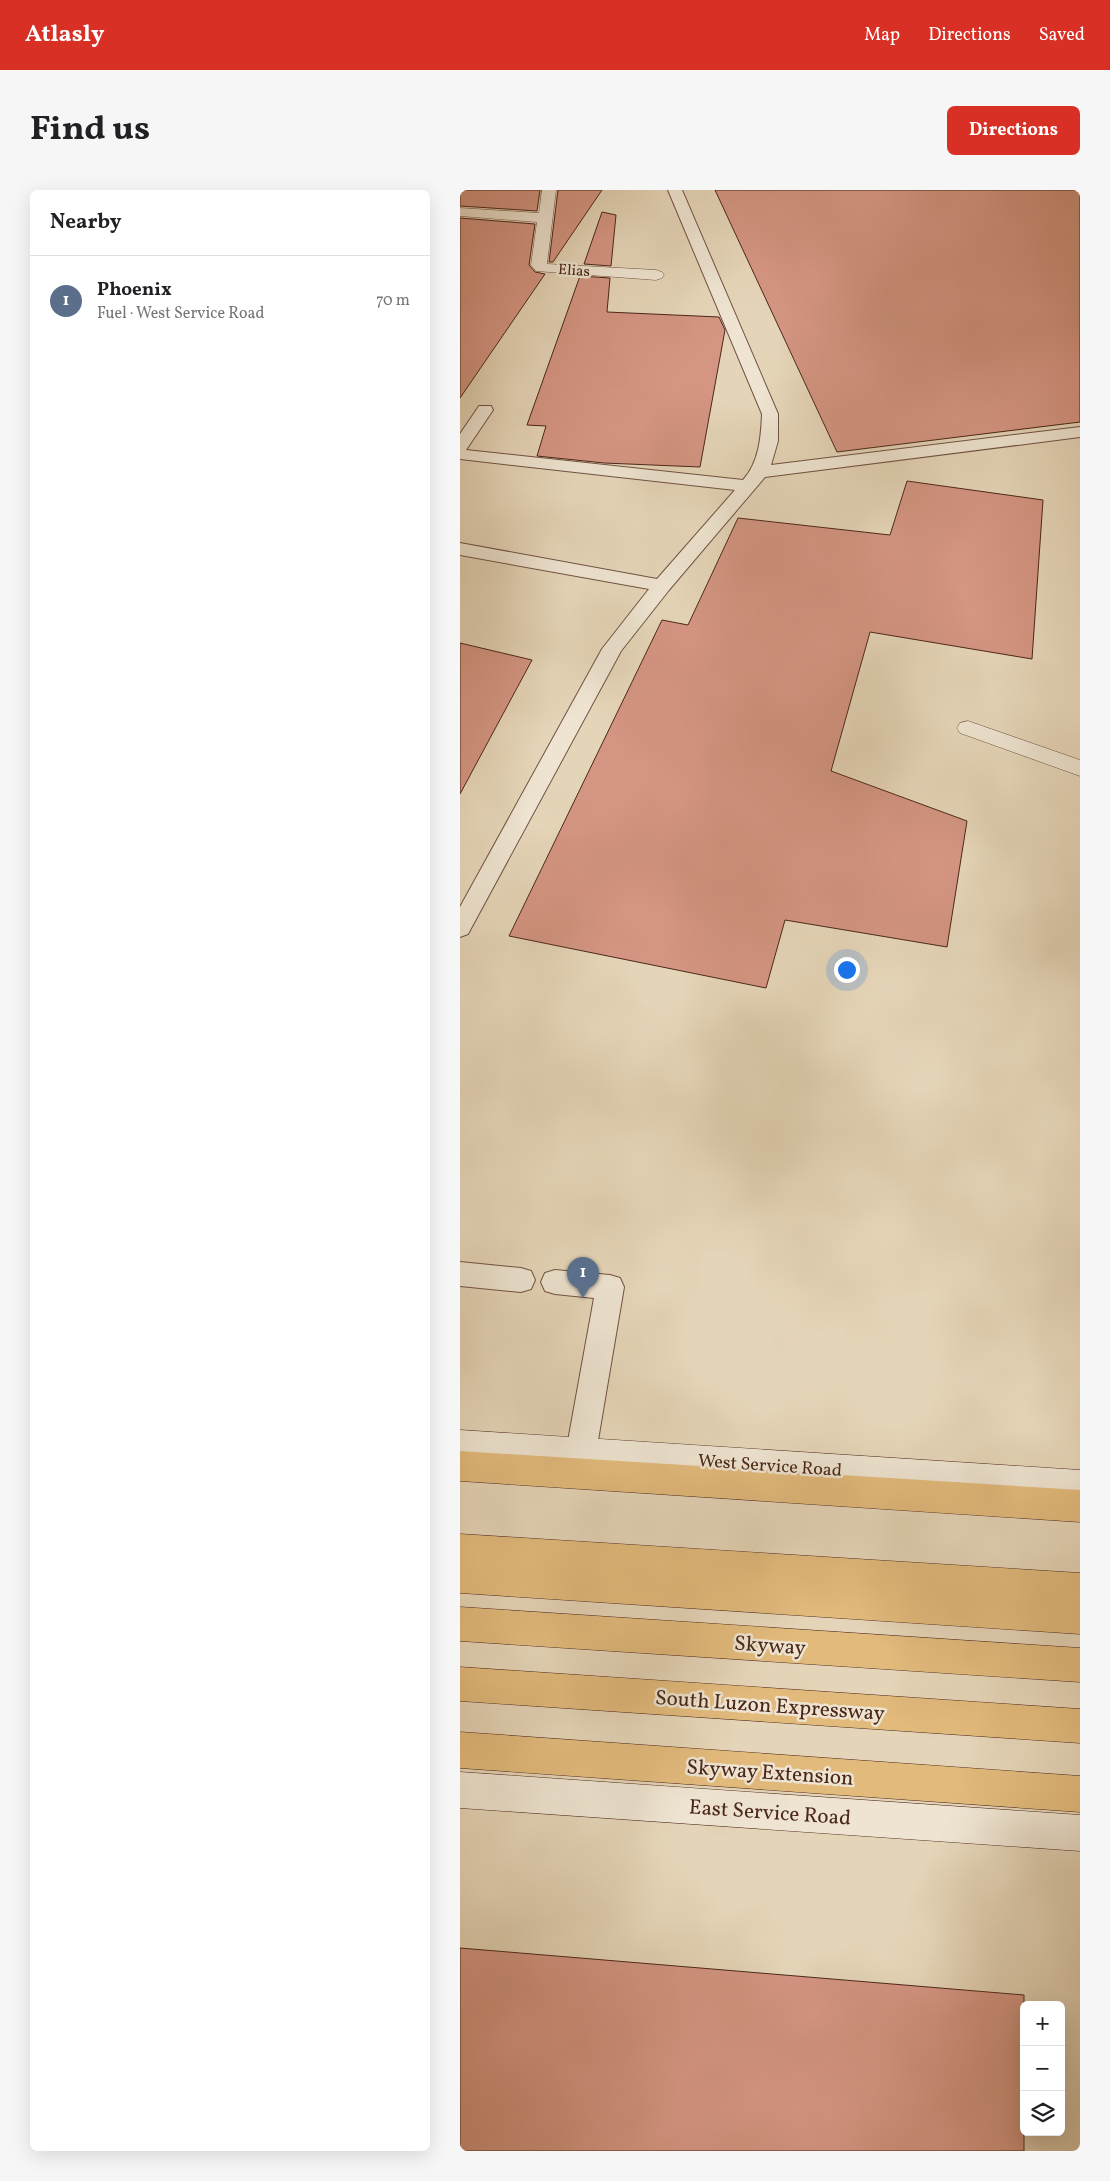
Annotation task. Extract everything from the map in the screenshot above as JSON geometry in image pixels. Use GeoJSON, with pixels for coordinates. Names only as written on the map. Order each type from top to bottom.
{"type":"FeatureCollection","features":[{"type":"Feature","properties":{"kind":"highway"},"geometry":{"type":"LineString","coordinates":[[460,1466],[1080,1506]]}},
{"type":"Feature","properties":{"kind":"highway"},"geometry":{"type":"LineString","coordinates":[[460,1550],[1080,1590]]}},
{"type":"Feature","properties":{"kind":"highway"},"geometry":{"type":"LineString","coordinates":[[460,1576],[1080,1617]]}},
{"type":"Feature","properties":{"kind":"highway","name":"Skyway"},"geometry":{"type":"LineString","coordinates":[[460,1624],[1080,1665]]}},
{"type":"Feature","properties":{"kind":"highway","name":"South Luzon Expressway"},"geometry":{"type":"LineString","coordinates":[[460,1684],[1080,1726]]}},
{"type":"Feature","properties":{"kind":"highway","name":"Skyway Extension"},"geometry":{"type":"LineString","coordinates":[[460,1750],[1080,1794]]}},
{"type":"Feature","properties":{"kind":"main road","name":"Elias"},"geometry":{"type":"LineString","coordinates":[[549,190],[540,265],[542,268],[656,276]]}},
{"type":"Feature","properties":{"kind":"main road"},"geometry":{"type":"LineString","coordinates":[[460,212],[546,218]]}},
{"type":"Feature","properties":{"kind":"main road"},"geometry":{"type":"LineString","coordinates":[[968,728],[1080,768]]}},
{"type":"Feature","properties":{"kind":"main road","name":"West Service Road"},"geometry":{"type":"LineString","coordinates":[[460,1445],[1080,1485]]}},
{"type":"Feature","properties":{"kind":"main road","name":"East Service Road"},"geometry":{"type":"LineString","coordinates":[[460,1790],[1080,1834]]}},
{"type":"Feature","properties":{"kind":"lane"},"geometry":{"type":"LineString","coordinates":[[460,928],[612,649],[662,586],[760,472],[768,441],[770,414],[675,190]]}},
{"type":"Feature","properties":{"kind":"lane"},"geometry":{"type":"LineString","coordinates":[[460,446],[485,410]]}},
{"type":"Feature","properties":{"kind":"lane"},"geometry":{"type":"LineString","coordinates":[[760,472],[1080,432]]}},
{"type":"Feature","properties":{"kind":"lane"},"geometry":{"type":"LineString","coordinates":[[460,454],[746,486]]}},
{"type":"Feature","properties":{"kind":"lane"},"geometry":{"type":"LineString","coordinates":[[460,549],[662,586]]}},
{"type":"Feature","properties":{"kind":"lane"},"geometry":{"type":"LineString","coordinates":[[460,1274],[522,1280]]}},
{"type":"Feature","properties":{"kind":"lane"},"geometry":{"type":"LineString","coordinates":[[555,1282],[610,1286],[581,1452]]}},
{"type":"Feature","properties":{"kind":"building"},"geometry":{"type":"Polygon","coordinates":[[[460,190],[540,190],[537,211],[460,206],[460,190]]]}},
{"type":"Feature","properties":{"kind":"building"},"geometry":{"type":"Polygon","coordinates":[[[558,190],[602,190],[553,262],[549,262],[558,190]]]}},
{"type":"Feature","properties":{"kind":"building"},"geometry":{"type":"Polygon","coordinates":[[[715,190],[1080,190],[1080,422],[837,452],[715,190]]]}},
{"type":"Feature","properties":{"kind":"building"},"geometry":{"type":"Polygon","coordinates":[[[602,212],[616,215],[611,266],[584,264],[602,212]]]}},
{"type":"Feature","properties":{"kind":"building"},"geometry":{"type":"Polygon","coordinates":[[[460,218],[535,224],[529,265],[535,272],[545,274],[460,398],[460,218]]]}},
{"type":"Feature","properties":{"kind":"building"},"geometry":{"type":"Polygon","coordinates":[[[580,276],[610,278],[607,312],[719,317],[725,330],[700,467],[604,463],[537,456],[546,426],[527,425],[580,276]]]}},
{"type":"Feature","properties":{"kind":"building"},"geometry":{"type":"Polygon","coordinates":[[[907,481],[1043,500],[1032,659],[870,632],[831,771],[967,821],[947,947],[785,920],[766,988],[509,936],[662,620],[688,625],[738,518],[890,535],[907,481]]]}},
{"type":"Feature","properties":{"kind":"building"},"geometry":{"type":"Polygon","coordinates":[[[460,643],[532,660],[460,794],[460,643]]]}},
{"type":"Feature","properties":{"kind":"building"},"geometry":{"type":"Polygon","coordinates":[[[460,1948],[1024,1995],[1024,2001],[1020,2001],[1020,2136],[1024,2136],[1024,2151],[460,2151],[460,1948]]]}},
{"type":"Feature","properties":{"kind":"place","name":"Phoenix"},"geometry":{"type":"Point","coordinates":[583,1298]}}]}
